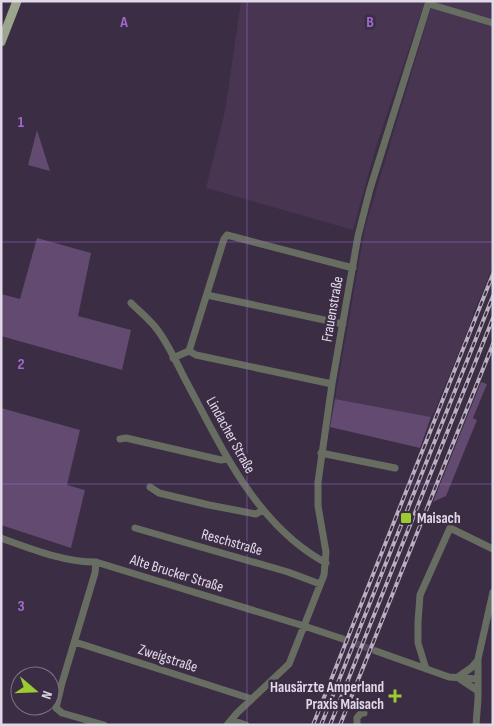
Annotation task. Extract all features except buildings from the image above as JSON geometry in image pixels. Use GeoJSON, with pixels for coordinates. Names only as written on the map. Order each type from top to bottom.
{"type":"FeatureCollection","features":[{"type":"Feature","properties":{"kind":"main road"},"geometry":{"type":"LineString","coordinates":[[1,42],[17,1]]}},
{"type":"Feature","properties":{"kind":"street"},"geometry":{"type":"LineString","coordinates":[[429,2],[493,22]]}},
{"type":"Feature","properties":{"kind":"street","name":"Frauenstraße"},"geometry":{"type":"LineString","coordinates":[[229,722],[289,664],[324,575],[326,563],[317,487],[332,384],[358,236],[370,189],[429,2]]}},
{"type":"Feature","properties":{"kind":"street"},"geometry":{"type":"LineString","coordinates":[[173,358],[189,351],[224,239],[227,235],[353,268]]}},
{"type":"Feature","properties":{"kind":"street"},"geometry":{"type":"LineString","coordinates":[[207,295],[343,324]]}},
{"type":"Feature","properties":{"kind":"street","name":"Lindacher Straße"},"geometry":{"type":"LineString","coordinates":[[132,303],[156,328],[245,487],[284,535],[307,553],[326,563]]}},
{"type":"Feature","properties":{"kind":"street"},"geometry":{"type":"LineString","coordinates":[[189,351],[196,355],[332,384]]}},
{"type":"Feature","properties":{"kind":"street"},"geometry":{"type":"LineString","coordinates":[[120,439],[126,438],[221,460],[228,459]]}},
{"type":"Feature","properties":{"kind":"street"},"geometry":{"type":"LineString","coordinates":[[322,453],[395,468]]}},
{"type":"Feature","properties":{"kind":"street"},"geometry":{"type":"LineString","coordinates":[[150,487],[159,493],[209,505],[256,514],[263,510]]}},
{"type":"Feature","properties":{"kind":"street","name":"Reschstraße"},"geometry":{"type":"LineString","coordinates":[[135,528],[288,572],[320,584]]}},
{"type":"Feature","properties":{"kind":"street"},"geometry":{"type":"LineString","coordinates":[[426,669],[418,643],[420,595],[450,528],[493,549]]}},
{"type":"Feature","properties":{"kind":"street","name":"Alte Brucker Straße"},"geometry":{"type":"LineString","coordinates":[[1,538],[80,562],[96,562],[342,639]]}},
{"type":"Feature","properties":{"kind":"street"},"geometry":{"type":"LineString","coordinates":[[96,562],[95,573],[56,708],[62,713],[104,725]]}},
{"type":"Feature","properties":{"kind":"street"},"geometry":{"type":"LineString","coordinates":[[476,725],[478,660],[493,592]]}},
{"type":"Feature","properties":{"kind":"street","name":"Zweigstraße"},"geometry":{"type":"LineString","coordinates":[[75,642],[252,699]]}},
{"type":"Feature","properties":{"kind":"street"},"geometry":{"type":"LineString","coordinates":[[376,651],[449,677],[477,677]]}},
{"type":"Feature","properties":{"kind":"street"},"geometry":{"type":"LineString","coordinates":[[461,676],[478,660]]}},
{"type":"Feature","properties":{"kind":"street"},"geometry":{"type":"LineString","coordinates":[[461,676],[478,691]]}},
{"type":"Feature","properties":{"kind":"street"},"geometry":{"type":"LineString","coordinates":[[357,725],[357,718],[361,713],[364,713]]}},
{"type":"Feature","properties":{"kind":"street"},"geometry":{"type":"LineString","coordinates":[[229,722],[246,725]]}},
{"type":"Feature","properties":{"kind":"shaded area"},"geometry":{"type":"Polygon","coordinates":[[[241,1],[425,1],[376,147],[353,230],[206,188],[225,111],[241,1]]]}},
{"type":"Feature","properties":{"kind":"shaded area"},"geometry":{"type":"Polygon","coordinates":[[[433,1],[493,1],[493,266],[431,417],[335,399],[365,228],[433,1]]]}},
{"type":"Feature","properties":{"kind":"shaded area"},"geometry":{"type":"Polygon","coordinates":[[[37,130],[50,171],[28,165],[37,130]]]}},
{"type":"Feature","properties":{"kind":"shaded area"},"geometry":{"type":"Polygon","coordinates":[[[37,238],[91,253],[78,316],[131,330],[122,370],[1,336],[1,294],[20,299],[37,238]]]}},
{"type":"Feature","properties":{"kind":"shaded area"},"geometry":{"type":"Polygon","coordinates":[[[481,382],[487,384],[473,418],[477,420],[446,496],[433,502],[481,382]]]}},
{"type":"Feature","properties":{"kind":"shaded area"},"geometry":{"type":"Polygon","coordinates":[[[335,399],[431,417],[420,448],[330,427],[335,399]]]}},
{"type":"Feature","properties":{"kind":"shaded area"},"geometry":{"type":"Polygon","coordinates":[[[1,408],[80,430],[67,485],[85,490],[71,548],[1,525],[1,408]]]}},
{"type":"Feature","properties":{"kind":"tunnel"},"geometry":{"type":"LineString","coordinates":[[343,639],[376,651]]}},
{"type":"Feature","properties":{"kind":"railway"},"geometry":{"type":"LineString","coordinates":[[313,725],[493,274]]}},
{"type":"Feature","properties":{"kind":"railway"},"geometry":{"type":"LineString","coordinates":[[321,725],[493,296]]}},
{"type":"Feature","properties":{"kind":"railway"},"geometry":{"type":"LineString","coordinates":[[330,725],[493,318]]}},
{"type":"Feature","properties":{"kind":"railway"},"geometry":{"type":"LineString","coordinates":[[340,725],[493,344]]}},
{"type":"Feature","properties":{"kind":"place","name":"Maisach"},"geometry":{"type":"Point","coordinates":[406,518]}},
{"type":"Feature","properties":{"kind":"place","name":"Hausärzte Amperland Praxis Maisach"},"geometry":{"type":"Point","coordinates":[395,696]}}]}
